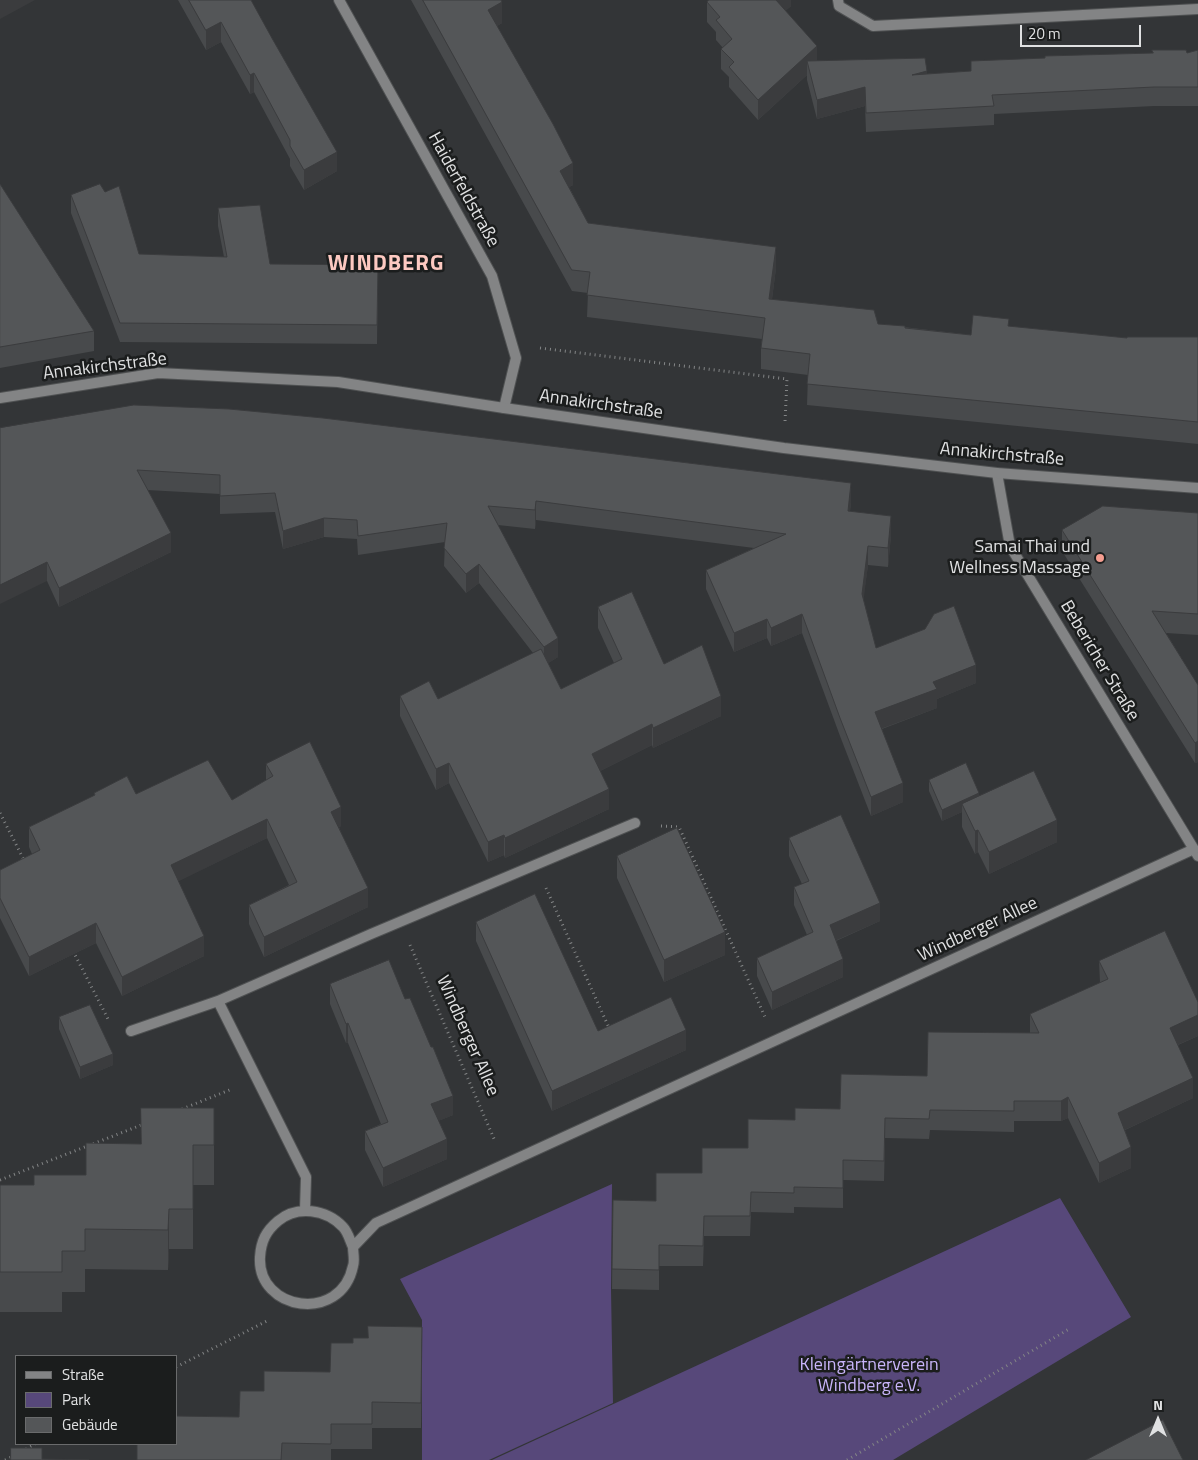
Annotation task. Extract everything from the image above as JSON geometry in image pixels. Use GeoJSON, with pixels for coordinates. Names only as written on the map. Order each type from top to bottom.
{"type":"FeatureCollection","features":[{"type":"Feature","properties":{"kind":"street","name":"Haiderfeldstraße"},"geometry":{"type":"LineString","coordinates":[[339,0],[492,276],[516,358],[504,408]]}},
{"type":"Feature","properties":{"kind":"street"},"geometry":{"type":"LineString","coordinates":[[838,0],[839,6],[873,26],[1198,8]]}},
{"type":"Feature","properties":{"kind":"street","name":"Annakirchstraße"},"geometry":{"type":"LineString","coordinates":[[0,398],[158,373],[338,382],[784,448],[997,473],[1198,488]]}},
{"type":"Feature","properties":{"kind":"street","name":"Bebericher Straße"},"geometry":{"type":"LineString","coordinates":[[997,473],[1010,546],[1196,853]]}},
{"type":"Feature","properties":{"kind":"street"},"geometry":{"type":"LineString","coordinates":[[131,1031],[218,1001],[399,922],[635,823]]}},
{"type":"Feature","properties":{"kind":"street","name":"Windberger Allee"},"geometry":{"type":"LineString","coordinates":[[353,1247],[376,1223],[776,1040],[1196,853]]}},
{"type":"Feature","properties":{"kind":"street"},"geometry":{"type":"LineString","coordinates":[[218,1001],[306,1177],[306,1210]]}},
{"type":"Feature","properties":{"kind":"street"},"geometry":{"type":"LineString","coordinates":[[306,1210],[327,1214],[344,1228],[353,1247],[354,1266],[347,1283],[334,1296],[317,1304],[299,1305],[280,1297],[267,1283],[260,1264],[261,1245],[270,1227],[286,1214],[306,1210]]}},
{"type":"Feature","properties":{"kind":"path"},"geometry":{"type":"LineString","coordinates":[[512,344],[786,379],[784,448]]}},
{"type":"Feature","properties":{"kind":"path"},"geometry":{"type":"LineString","coordinates":[[0,813],[28,866]]}},
{"type":"Feature","properties":{"kind":"path"},"geometry":{"type":"LineString","coordinates":[[635,823],[679,827],[776,1040]]}},
{"type":"Feature","properties":{"kind":"path"},"geometry":{"type":"LineString","coordinates":[[535,864],[614,1038]]}},
{"type":"Feature","properties":{"kind":"path","name":"Windberger Allee"},"geometry":{"type":"LineString","coordinates":[[399,922],[505,1164]]}},
{"type":"Feature","properties":{"kind":"path"},"geometry":{"type":"LineString","coordinates":[[68,943],[108,1018],[131,1031]]}},
{"type":"Feature","properties":{"kind":"path"},"geometry":{"type":"LineString","coordinates":[[178,1110],[257,1078]]}},
{"type":"Feature","properties":{"kind":"path"},"geometry":{"type":"LineString","coordinates":[[0,1180],[145,1124]]}},
{"type":"Feature","properties":{"kind":"path"},"geometry":{"type":"LineString","coordinates":[[178,1366],[299,1305]]}},
{"type":"Feature","properties":{"kind":"path"},"geometry":{"type":"LineString","coordinates":[[847,1460],[1069,1330]]}},
{"type":"Feature","properties":{"kind":"path"},"geometry":{"type":"LineString","coordinates":[[5,1460],[33,1445]]}},
{"type":"Feature","properties":{"kind":"green space"},"geometry":{"type":"Polygon","coordinates":[[[612,1184],[613,1403],[489,1460],[422,1460],[422,1320],[400,1279],[612,1184]]]}},
{"type":"Feature","properties":{"kind":"green space","name":"Kleingärtnerverein Windberg e.V."},"geometry":{"type":"Polygon","coordinates":[[[1060,1198],[1131,1317],[893,1460],[492,1460],[1060,1198]]]}},
{"type":"Feature","properties":{"kind":"building"},"geometry":{"type":"Polygon","coordinates":[[[189,0],[251,0],[337,152],[304,170],[254,73],[250,75],[221,22],[206,30],[189,0]]]}},
{"type":"Feature","properties":{"kind":"building"},"geometry":{"type":"Polygon","coordinates":[[[423,0],[501,0],[502,2],[488,10],[573,163],[560,171],[588,223],[776,247],[769,299],[874,310],[878,324],[971,335],[973,315],[1009,319],[1008,326],[1127,338],[1198,337],[1198,422],[807,384],[810,354],[761,348],[765,318],[587,295],[590,272],[572,270],[423,0]]]}},
{"type":"Feature","properties":{"kind":"building"},"geometry":{"type":"Polygon","coordinates":[[[709,0],[776,0],[817,46],[758,100],[729,67],[734,62],[721,49],[732,39],[716,20],[720,17],[707,2],[709,0]]]}},
{"type":"Feature","properties":{"kind":"building"},"geometry":{"type":"Polygon","coordinates":[[[1152,50],[1186,50],[1187,53],[1198,50],[1198,87],[1154,87],[992,95],[994,106],[866,113],[865,87],[817,100],[807,61],[925,58],[927,71],[912,75],[971,71],[971,61],[1045,58],[1045,56],[1153,53],[1152,50]]]}},
{"type":"Feature","properties":{"kind":"building"},"geometry":{"type":"Polygon","coordinates":[[[0,184],[94,331],[0,347],[0,184]]]}},
{"type":"Feature","properties":{"kind":"building"},"geometry":{"type":"Polygon","coordinates":[[[100,184],[105,192],[119,186],[139,254],[227,257],[218,208],[260,205],[270,264],[378,265],[377,325],[120,323],[71,195],[100,184]]]}},
{"type":"Feature","properties":{"kind":"building"},"geometry":{"type":"Polygon","coordinates":[[[134,405],[229,409],[323,418],[851,483],[848,511],[891,516],[888,548],[868,546],[862,594],[876,648],[925,629],[934,614],[954,606],[976,665],[933,682],[937,689],[875,712],[903,783],[871,797],[802,614],[771,628],[767,619],[734,633],[706,570],[786,534],[536,501],[535,510],[488,506],[558,638],[544,647],[479,564],[466,574],[444,548],[447,523],[358,536],[357,520],[324,518],[283,531],[275,493],[220,496],[220,475],[137,470],[171,533],[59,588],[47,562],[0,585],[0,428],[134,405]]]}},
{"type":"Feature","properties":{"kind":"building"},"geometry":{"type":"Polygon","coordinates":[[[1103,506],[1198,513],[1198,614],[1152,611],[1198,685],[1198,741],[1195,743],[1062,530],[1103,506]]]}},
{"type":"Feature","properties":{"kind":"building"},"geometry":{"type":"Polygon","coordinates":[[[632,592],[664,664],[702,645],[721,696],[653,728],[652,724],[592,754],[609,789],[505,838],[504,835],[488,842],[449,763],[436,769],[400,696],[429,681],[438,699],[541,649],[561,689],[622,659],[598,607],[632,592]]]}},
{"type":"Feature","properties":{"kind":"building"},"geometry":{"type":"Polygon","coordinates":[[[310,742],[341,807],[331,812],[368,888],[264,937],[249,905],[297,882],[267,819],[171,865],[204,936],[122,977],[96,923],[29,957],[0,898],[0,870],[40,850],[29,827],[95,795],[94,793],[127,776],[136,794],[208,760],[232,800],[273,776],[266,764],[310,742]]]}},
{"type":"Feature","properties":{"kind":"building"},"geometry":{"type":"Polygon","coordinates":[[[966,763],[979,793],[942,810],[929,780],[966,763]]]}},
{"type":"Feature","properties":{"kind":"building"},"geometry":{"type":"Polygon","coordinates":[[[1034,771],[1057,820],[989,852],[978,830],[975,831],[962,804],[1034,771]]]}},
{"type":"Feature","properties":{"kind":"building"},"geometry":{"type":"Polygon","coordinates":[[[841,815],[880,903],[830,925],[843,959],[772,992],[757,958],[813,932],[794,887],[809,881],[789,838],[841,815]]]}},
{"type":"Feature","properties":{"kind":"building"},"geometry":{"type":"Polygon","coordinates":[[[677,828],[725,932],[664,960],[617,856],[677,828]]]}},
{"type":"Feature","properties":{"kind":"building"},"geometry":{"type":"Polygon","coordinates":[[[535,894],[598,1031],[671,997],[686,1030],[552,1091],[476,922],[535,894]]]}},
{"type":"Feature","properties":{"kind":"building"},"geometry":{"type":"Polygon","coordinates":[[[1165,931],[1198,1002],[1198,1015],[1170,1028],[1193,1078],[1118,1113],[1131,1147],[1099,1163],[1068,1097],[1061,1101],[1014,1101],[1014,1111],[930,1110],[929,1119],[885,1118],[884,1161],[843,1160],[843,1188],[794,1187],[794,1193],[751,1192],[750,1216],[704,1216],[703,1246],[659,1245],[659,1270],[612,1269],[613,1200],[656,1201],[656,1173],[702,1173],[702,1148],[748,1148],[748,1119],[795,1120],[795,1108],[840,1109],[841,1074],[927,1076],[928,1032],[1039,1033],[1030,1014],[1108,979],[1099,961],[1165,931]]]}},
{"type":"Feature","properties":{"kind":"building"},"geometry":{"type":"Polygon","coordinates":[[[389,960],[405,999],[410,998],[453,1096],[431,1104],[447,1139],[383,1168],[365,1131],[388,1122],[330,984],[389,960]]]}},
{"type":"Feature","properties":{"kind":"building"},"geometry":{"type":"Polygon","coordinates":[[[90,1005],[113,1054],[80,1067],[59,1017],[90,1005]]]}},
{"type":"Feature","properties":{"kind":"building"},"geometry":{"type":"Polygon","coordinates":[[[141,1108],[214,1108],[214,1145],[193,1145],[193,1209],[169,1209],[168,1230],[85,1229],[85,1251],[62,1251],[62,1272],[0,1272],[0,1185],[34,1185],[34,1175],[86,1175],[86,1143],[141,1144],[141,1108]]]}},
{"type":"Feature","properties":{"kind":"building"},"geometry":{"type":"Polygon","coordinates":[[[368,1326],[422,1327],[421,1403],[372,1402],[372,1424],[331,1424],[331,1444],[282,1443],[281,1460],[137,1460],[137,1445],[178,1445],[178,1416],[239,1417],[240,1391],[264,1391],[264,1371],[330,1372],[331,1343],[353,1343],[353,1338],[368,1338],[368,1326]]]}},
{"type":"Feature","properties":{"kind":"building"},"geometry":{"type":"Polygon","coordinates":[[[1163,1420],[1183,1460],[1086,1460],[1163,1420]]]}},
{"type":"Feature","properties":{"kind":"building"},"geometry":{"type":"Polygon","coordinates":[[[11,1448],[42,1448],[42,1459],[89,1460],[11,1460],[11,1448]]]}},
{"type":"Feature","properties":{"kind":"place","name":"Samai Thai und Wellness Massage"},"geometry":{"type":"Point","coordinates":[1100,558]}},
{"type":"Feature","properties":{"kind":"district","name":"WINDBERG"},"geometry":{"type":"Point","coordinates":[386,265]}}]}
